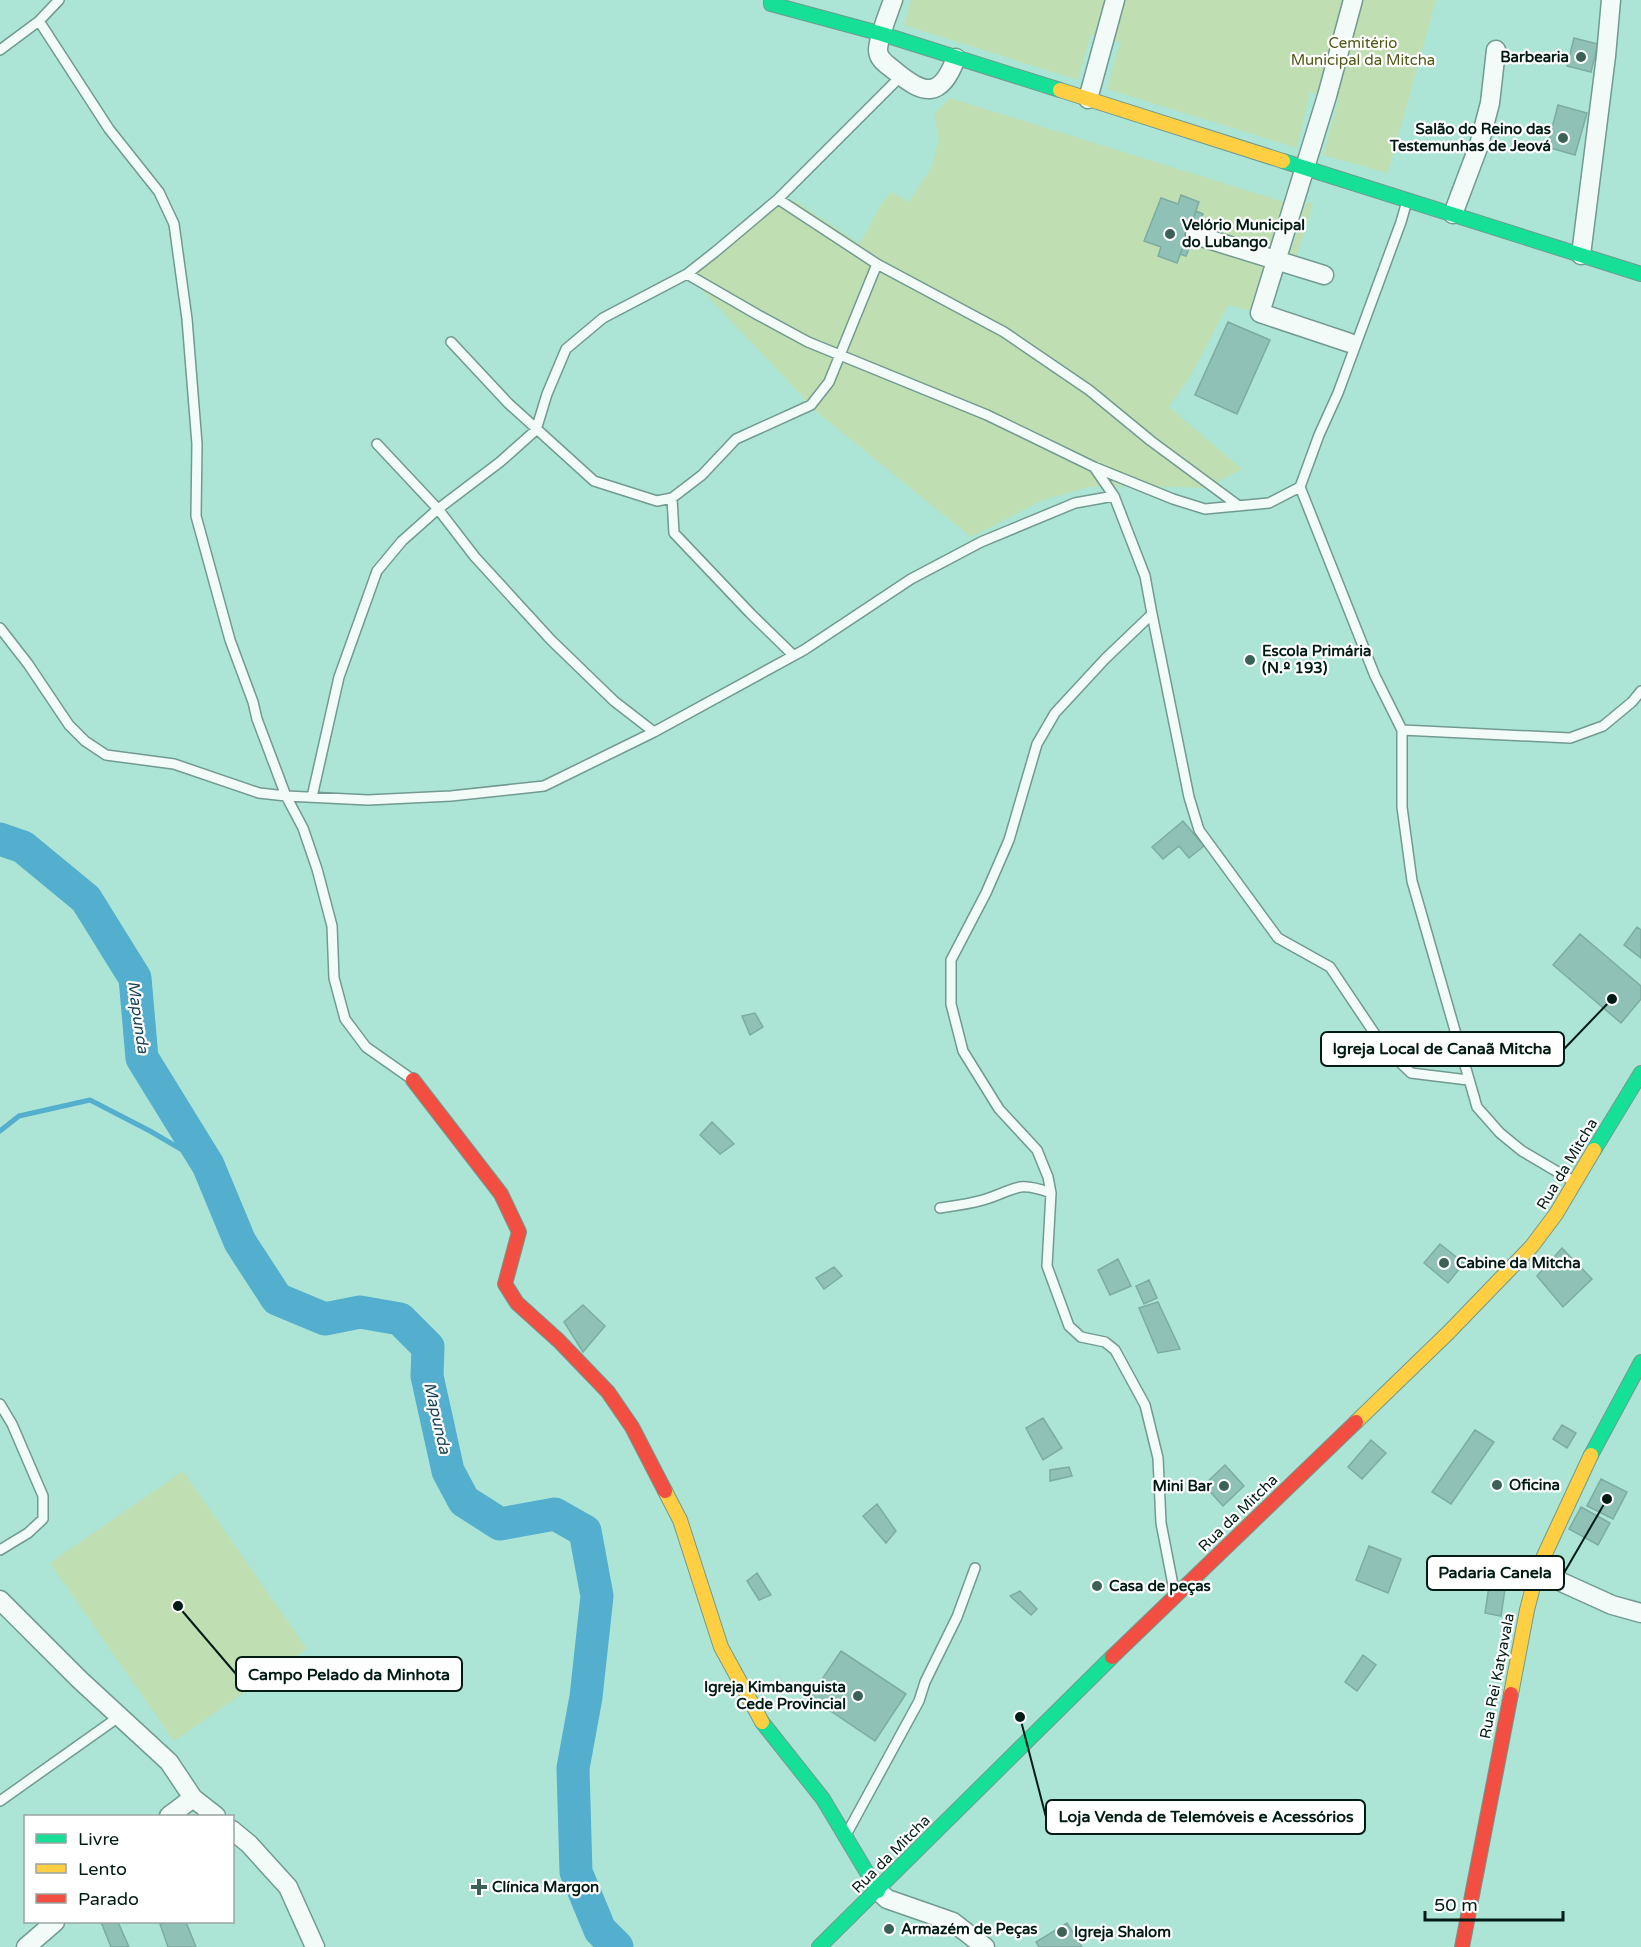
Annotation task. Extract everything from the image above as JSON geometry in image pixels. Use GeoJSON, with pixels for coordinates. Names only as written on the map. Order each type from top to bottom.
{"type":"FeatureCollection","features":[{"type":"Feature","properties":{"kind":"street"},"geometry":{"type":"LineString","coordinates":[[892,0],[878,49],[880,58],[919,89],[939,86],[950,73],[956,58]]}},
{"type":"Feature","properties":{"kind":"street"},"geometry":{"type":"LineString","coordinates":[[1088,99],[1115,0]]}},
{"type":"Feature","properties":{"kind":"street"},"geometry":{"type":"LineString","coordinates":[[1350,343],[1260,313],[1327,96],[1353,0]]}},
{"type":"Feature","properties":{"kind":"street"},"geometry":{"type":"LineString","coordinates":[[1581,255],[1611,0]]}},
{"type":"Feature","properties":{"kind":"street"},"geometry":{"type":"LineString","coordinates":[[770,1],[882,34],[1641,274]]}},
{"type":"Feature","properties":{"kind":"street"},"geometry":{"type":"LineString","coordinates":[[1453,214],[1479,145],[1490,103],[1496,50]]}},
{"type":"Feature","properties":{"kind":"street"},"geometry":{"type":"LineString","coordinates":[[1195,235],[1324,275]]}},
{"type":"Feature","properties":{"kind":"street","name":"Rua da Mitcha"},"geometry":{"type":"LineString","coordinates":[[819,1947],[1175,1595],[1449,1332],[1532,1246],[1556,1214],[1641,1073]]}},
{"type":"Feature","properties":{"kind":"street"},"geometry":{"type":"LineString","coordinates":[[413,1080],[501,1194],[519,1232],[505,1284],[517,1303],[559,1341],[608,1392],[632,1427],[680,1520],[721,1647],[763,1723],[823,1799],[878,1891],[886,1899],[953,1922],[985,1947]]}},
{"type":"Feature","properties":{"kind":"street","name":"Rua Rei Katyavala"},"geometry":{"type":"LineString","coordinates":[[1462,1947],[1527,1610],[1537,1571],[1584,1468],[1641,1362]]}},
{"type":"Feature","properties":{"kind":"street"},"geometry":{"type":"LineString","coordinates":[[1537,1571],[1612,1605],[1641,1613]]}},
{"type":"Feature","properties":{"kind":"street"},"geometry":{"type":"LineString","coordinates":[[0,1600],[80,1680],[169,1762],[193,1798],[215,1815]]}},
{"type":"Feature","properties":{"kind":"street"},"geometry":{"type":"LineString","coordinates":[[170,1815],[193,1798]]}},
{"type":"Feature","properties":{"kind":"street"},"geometry":{"type":"LineString","coordinates":[[234,1832],[249,1844],[288,1887],[315,1947]]}},
{"type":"Feature","properties":{"kind":"street"},"geometry":{"type":"LineString","coordinates":[[26,1947],[54,1923]]}},
{"type":"Feature","properties":{"kind":"lane"},"geometry":{"type":"LineString","coordinates":[[0,50],[39,21],[59,0]]}},
{"type":"Feature","properties":{"kind":"lane"},"geometry":{"type":"LineString","coordinates":[[39,21],[109,129],[159,192],[174,224],[187,319],[197,444],[196,516],[230,640],[286,796],[303,828],[317,868],[332,926],[334,978],[345,1019],[366,1047],[413,1080]]}},
{"type":"Feature","properties":{"kind":"lane"},"geometry":{"type":"LineString","coordinates":[[312,797],[339,677],[377,572],[402,541],[536,430],[547,394],[566,349],[603,318],[687,274],[778,199],[901,76]]}},
{"type":"Feature","properties":{"kind":"lane"},"geometry":{"type":"LineString","coordinates":[[778,199],[877,264],[1004,332],[1089,390],[1151,441],[1239,506]]}},
{"type":"Feature","properties":{"kind":"lane"},"geometry":{"type":"LineString","coordinates":[[1408,200],[1338,393],[1318,435],[1300,488],[1375,676],[1401,730],[1402,807],[1412,881],[1477,1107],[1522,1151],[1575,1182]]}},
{"type":"Feature","properties":{"kind":"lane"},"geometry":{"type":"LineString","coordinates":[[451,342],[508,404],[594,481],[657,501],[672,498],[702,475],[736,440],[811,405],[829,382],[877,264]]}},
{"type":"Feature","properties":{"kind":"lane"},"geometry":{"type":"LineString","coordinates":[[687,274],[808,342],[987,415],[1094,467],[1173,499],[1205,509],[1269,504],[1300,488]]}},
{"type":"Feature","properties":{"kind":"lane"},"geometry":{"type":"LineString","coordinates":[[377,444],[438,509],[476,557],[551,640],[614,701],[654,732]]}},
{"type":"Feature","properties":{"kind":"lane"},"geometry":{"type":"LineString","coordinates":[[1094,467],[1114,496],[1145,576],[1189,797],[1199,830],[1278,939],[1330,967],[1383,1046],[1411,1073],[1468,1080]]}},
{"type":"Feature","properties":{"kind":"lane"},"geometry":{"type":"LineString","coordinates":[[0,628],[28,664],[69,725],[85,741],[106,755],[174,764],[259,793],[286,796],[368,800],[451,796],[544,786],[654,732],[794,655],[912,579],[981,542],[1075,503],[1114,496]]}},
{"type":"Feature","properties":{"kind":"lane"},"geometry":{"type":"LineString","coordinates":[[672,498],[674,532],[750,614],[794,655]]}},
{"type":"Feature","properties":{"kind":"lane"},"geometry":{"type":"LineString","coordinates":[[1152,615],[1105,659],[1055,713],[1037,744],[1009,840],[986,893],[951,960],[951,1004],[963,1051],[999,1108],[1037,1150],[1048,1177],[1051,1192],[1047,1266],[1069,1326],[1081,1337],[1105,1342],[1115,1350],[1145,1406],[1158,1458],[1161,1523],[1175,1595]]}},
{"type":"Feature","properties":{"kind":"lane"},"geometry":{"type":"LineString","coordinates":[[1401,730],[1570,738],[1603,726],[1632,702],[1641,691]]}},
{"type":"Feature","properties":{"kind":"lane"},"geometry":{"type":"LineString","coordinates":[[940,1208],[982,1200],[1017,1187],[1031,1186],[1051,1192]]}},
{"type":"Feature","properties":{"kind":"lane"},"geometry":{"type":"LineString","coordinates":[[0,1404],[12,1424],[43,1496],[43,1519],[28,1533],[0,1550]]}},
{"type":"Feature","properties":{"kind":"lane"},"geometry":{"type":"LineString","coordinates":[[845,1837],[919,1701],[925,1682],[957,1617],[975,1568]]}},
{"type":"Feature","properties":{"kind":"lane"},"geometry":{"type":"LineString","coordinates":[[0,1801],[120,1716]]}},
{"type":"Feature","properties":{"kind":"green space","name":"Cemitério Municipal da Mitcha"},"geometry":{"type":"Polygon","coordinates":[[[911,0],[1436,0],[1388,173],[1323,155],[1339,99],[1310,92],[1297,148],[1107,89],[1120,42],[1091,34],[1078,80],[904,25],[911,0]]]}},
{"type":"Feature","properties":{"kind":"green space"},"geometry":{"type":"Polygon","coordinates":[[[950,98],[1287,203],[1253,311],[1228,305],[1190,377],[1169,407],[1242,469],[1207,488],[1089,487],[1043,500],[971,537],[817,412],[687,274],[778,199],[790,206],[794,200],[860,244],[882,203],[892,192],[909,202],[931,168],[939,140],[934,114],[950,98]]]}},
{"type":"Feature","properties":{"kind":"green space"},"geometry":{"type":"Polygon","coordinates":[[[1306,202],[1313,204],[1296,259],[1289,257],[1306,202]]]}},
{"type":"Feature","properties":{"kind":"green space"},"geometry":{"type":"Polygon","coordinates":[[[183,1471],[307,1649],[174,1741],[50,1563],[183,1471]]]}},
{"type":"Feature","properties":{"kind":"building"},"geometry":{"type":"Polygon","coordinates":[[[1574,38],[1598,44],[1591,72],[1567,66],[1574,38]]]}},
{"type":"Feature","properties":{"kind":"building"},"geometry":{"type":"Polygon","coordinates":[[[1558,105],[1587,113],[1575,155],[1547,147],[1558,105]]]}},
{"type":"Feature","properties":{"kind":"building","name":"Velório Municipal do Lubango"},"geometry":{"type":"Polygon","coordinates":[[[1181,195],[1199,202],[1191,225],[1196,226],[1189,243],[1185,242],[1177,263],[1158,256],[1161,247],[1144,241],[1161,198],[1178,204],[1181,195]]]}},
{"type":"Feature","properties":{"kind":"building"},"geometry":{"type":"Polygon","coordinates":[[[1196,211],[1203,214],[1186,256],[1180,254],[1185,242],[1189,243],[1196,226],[1191,225],[1196,211]]]}},
{"type":"Feature","properties":{"kind":"building"},"geometry":{"type":"Polygon","coordinates":[[[1228,322],[1270,340],[1237,414],[1195,395],[1228,322]]]}},
{"type":"Feature","properties":{"kind":"building"},"geometry":{"type":"Polygon","coordinates":[[[1183,821],[1204,846],[1189,858],[1179,846],[1163,859],[1152,847],[1183,821]]]}},
{"type":"Feature","properties":{"kind":"building"},"geometry":{"type":"Polygon","coordinates":[[[1637,927],[1641,930],[1641,958],[1624,945],[1637,927]]]}},
{"type":"Feature","properties":{"kind":"building"},"geometry":{"type":"Polygon","coordinates":[[[1580,934],[1641,986],[1641,999],[1621,1023],[1553,965],[1580,934]]]}},
{"type":"Feature","properties":{"kind":"building"},"geometry":{"type":"Polygon","coordinates":[[[755,1013],[763,1027],[750,1035],[742,1016],[755,1013]]]}},
{"type":"Feature","properties":{"kind":"building"},"geometry":{"type":"Polygon","coordinates":[[[712,1122],[734,1144],[720,1154],[700,1135],[712,1122]]]}},
{"type":"Feature","properties":{"kind":"building","name":"Cabine da Mitcha"},"geometry":{"type":"Polygon","coordinates":[[[1440,1244],[1464,1263],[1448,1283],[1424,1263],[1440,1244]]]}},
{"type":"Feature","properties":{"kind":"building"},"geometry":{"type":"Polygon","coordinates":[[[1562,1248],[1592,1279],[1563,1307],[1537,1276],[1562,1248]]]}},
{"type":"Feature","properties":{"kind":"building"},"geometry":{"type":"Polygon","coordinates":[[[1118,1259],[1131,1286],[1110,1295],[1098,1270],[1118,1259]]]}},
{"type":"Feature","properties":{"kind":"building"},"geometry":{"type":"Polygon","coordinates":[[[834,1267],[842,1276],[824,1289],[816,1278],[834,1267]]]}},
{"type":"Feature","properties":{"kind":"building"},"geometry":{"type":"Polygon","coordinates":[[[1149,1280],[1157,1298],[1144,1304],[1136,1286],[1149,1280]]]}},
{"type":"Feature","properties":{"kind":"building"},"geometry":{"type":"Polygon","coordinates":[[[1158,1302],[1180,1349],[1158,1353],[1139,1308],[1158,1302]]]}},
{"type":"Feature","properties":{"kind":"building"},"geometry":{"type":"Polygon","coordinates":[[[583,1305],[605,1326],[583,1352],[564,1322],[583,1305]]]}},
{"type":"Feature","properties":{"kind":"building"},"geometry":{"type":"Polygon","coordinates":[[[1043,1418],[1062,1448],[1043,1460],[1026,1428],[1043,1418]]]}},
{"type":"Feature","properties":{"kind":"building"},"geometry":{"type":"Polygon","coordinates":[[[1562,1425],[1576,1433],[1567,1448],[1553,1439],[1562,1425]]]}},
{"type":"Feature","properties":{"kind":"building"},"geometry":{"type":"Polygon","coordinates":[[[1475,1430],[1494,1442],[1451,1504],[1432,1492],[1475,1430]]]}},
{"type":"Feature","properties":{"kind":"building"},"geometry":{"type":"Polygon","coordinates":[[[1371,1440],[1386,1453],[1362,1479],[1348,1467],[1371,1440]]]}},
{"type":"Feature","properties":{"kind":"building","name":"Mini Bar"},"geometry":{"type":"Polygon","coordinates":[[[1225,1465],[1244,1486],[1223,1506],[1204,1485],[1225,1465]]]}},
{"type":"Feature","properties":{"kind":"building"},"geometry":{"type":"Polygon","coordinates":[[[1069,1467],[1072,1476],[1050,1481],[1050,1470],[1069,1467]]]}},
{"type":"Feature","properties":{"kind":"building"},"geometry":{"type":"Polygon","coordinates":[[[1601,1479],[1627,1492],[1613,1519],[1587,1506],[1601,1479]]]}},
{"type":"Feature","properties":{"kind":"building"},"geometry":{"type":"Polygon","coordinates":[[[877,1504],[896,1531],[886,1543],[863,1516],[877,1504]]]}},
{"type":"Feature","properties":{"kind":"building"},"geometry":{"type":"Polygon","coordinates":[[[1581,1507],[1610,1523],[1598,1545],[1569,1529],[1581,1507]]]}},
{"type":"Feature","properties":{"kind":"building"},"geometry":{"type":"Polygon","coordinates":[[[1369,1546],[1401,1559],[1388,1593],[1356,1580],[1369,1546]]]}},
{"type":"Feature","properties":{"kind":"building"},"geometry":{"type":"Polygon","coordinates":[[[757,1573],[771,1595],[759,1600],[747,1581],[757,1573]]]}},
{"type":"Feature","properties":{"kind":"building"},"geometry":{"type":"Polygon","coordinates":[[[1491,1573],[1507,1576],[1501,1616],[1485,1613],[1491,1573]]]}},
{"type":"Feature","properties":{"kind":"building"},"geometry":{"type":"Polygon","coordinates":[[[1020,1591],[1037,1609],[1031,1615],[1010,1596],[1020,1591]]]}},
{"type":"Feature","properties":{"kind":"building","name":"Igreja Kimbanguista Cede Provincial"},"geometry":{"type":"Polygon","coordinates":[[[841,1651],[906,1694],[875,1741],[810,1697],[841,1651]]]}},
{"type":"Feature","properties":{"kind":"building"},"geometry":{"type":"Polygon","coordinates":[[[1363,1655],[1376,1665],[1357,1691],[1345,1682],[1363,1655]]]}},
{"type":"Feature","properties":{"kind":"building"},"geometry":{"type":"Polygon","coordinates":[[[101,1923],[118,1923],[129,1947],[111,1947],[101,1923]]]}},
{"type":"Feature","properties":{"kind":"building"},"geometry":{"type":"Polygon","coordinates":[[[186,1923],[196,1947],[168,1947],[160,1924],[186,1923]]]}},
{"type":"Feature","properties":{"kind":"building","name":"Igreja Shalom"},"geometry":{"type":"Polygon","coordinates":[[[1067,1923],[1082,1947],[1039,1947],[1036,1942],[1067,1923]]]}},
{"type":"Feature","properties":{"kind":"waterway","name":"Mapunda"},"geometry":{"type":"LineString","coordinates":[[0,839],[23,847],[86,899],[135,978],[142,1058],[208,1165],[240,1242],[277,1299],[325,1319],[360,1312],[400,1319],[428,1347],[427,1376],[448,1471],[464,1501],[500,1524],[555,1514],[585,1531],[597,1596],[586,1697],[573,1768],[576,1872],[600,1930],[617,1947]]}},
{"type":"Feature","properties":{"kind":"waterway"},"geometry":{"type":"LineString","coordinates":[[0,1131],[19,1116],[90,1100],[208,1165]]}},
{"type":"Feature","properties":{"kind":"traffic: fast"},"geometry":{"type":"LineString","coordinates":[[771,0],[771,4],[882,34],[1060,90]]}},
{"type":"Feature","properties":{"kind":"traffic: fast"},"geometry":{"type":"LineString","coordinates":[[1283,161],[1641,274]]}},
{"type":"Feature","properties":{"kind":"traffic: fast"},"geometry":{"type":"LineString","coordinates":[[1594,1150],[1641,1073]]}},
{"type":"Feature","properties":{"kind":"traffic: fast"},"geometry":{"type":"LineString","coordinates":[[1591,1455],[1641,1362]]}},
{"type":"Feature","properties":{"kind":"traffic: fast"},"geometry":{"type":"LineString","coordinates":[[819,1947],[1112,1657]]}},
{"type":"Feature","properties":{"kind":"traffic: fast"},"geometry":{"type":"LineString","coordinates":[[762,1722],[823,1799],[878,1891]]}},
{"type":"Feature","properties":{"kind":"traffic: slow"},"geometry":{"type":"LineString","coordinates":[[1060,90],[1283,161]]}},
{"type":"Feature","properties":{"kind":"traffic: slow"},"geometry":{"type":"LineString","coordinates":[[1356,1422],[1449,1332],[1532,1246],[1556,1214],[1594,1150]]}},
{"type":"Feature","properties":{"kind":"traffic: slow"},"geometry":{"type":"LineString","coordinates":[[1511,1694],[1537,1571],[1591,1455]]}},
{"type":"Feature","properties":{"kind":"traffic: slow"},"geometry":{"type":"LineString","coordinates":[[665,1491],[680,1520],[721,1647],[762,1722]]}},
{"type":"Feature","properties":{"kind":"traffic: jam"},"geometry":{"type":"LineString","coordinates":[[413,1080],[501,1194],[519,1232],[505,1284],[517,1303],[559,1341],[608,1392],[632,1427],[665,1491]]}},
{"type":"Feature","properties":{"kind":"traffic: jam"},"geometry":{"type":"LineString","coordinates":[[1112,1657],[1356,1422]]}},
{"type":"Feature","properties":{"kind":"traffic: jam"},"geometry":{"type":"LineString","coordinates":[[1462,1947],[1511,1694]]}},
{"type":"Feature","properties":{"kind":"place","name":"Barbearia"},"geometry":{"type":"Point","coordinates":[1581,57]}},
{"type":"Feature","properties":{"kind":"place","name":"Salão do Reino das Testemunhas de Jeová"},"geometry":{"type":"Point","coordinates":[1563,138]}},
{"type":"Feature","properties":{"kind":"place","name":"Velório Municipal do Lubango"},"geometry":{"type":"Point","coordinates":[1170,234]}},
{"type":"Feature","properties":{"kind":"place","name":"Escola Primária (N.º 193)"},"geometry":{"type":"Point","coordinates":[1250,660]}},
{"type":"Feature","properties":{"kind":"place","name":"Igreja Local de Canaã Mitcha"},"geometry":{"type":"Point","coordinates":[1612,999]}},
{"type":"Feature","properties":{"kind":"place","name":"Cabine da Mitcha"},"geometry":{"type":"Point","coordinates":[1444,1263]}},
{"type":"Feature","properties":{"kind":"place","name":"Oficina"},"geometry":{"type":"Point","coordinates":[1497,1485]}},
{"type":"Feature","properties":{"kind":"place","name":"Mini Bar"},"geometry":{"type":"Point","coordinates":[1224,1486]}},
{"type":"Feature","properties":{"kind":"place","name":"Padaria Canela"},"geometry":{"type":"Point","coordinates":[1607,1499]}},
{"type":"Feature","properties":{"kind":"place","name":"Casa de peças"},"geometry":{"type":"Point","coordinates":[1097,1586]}},
{"type":"Feature","properties":{"kind":"place","name":"Campo Pelado da Minhota"},"geometry":{"type":"Point","coordinates":[178,1606]}},
{"type":"Feature","properties":{"kind":"place","name":"Igreja Kimbanguista Cede Provincial"},"geometry":{"type":"Point","coordinates":[858,1696]}},
{"type":"Feature","properties":{"kind":"place","name":"Loja Venda de Telemóveis e Acessórios"},"geometry":{"type":"Point","coordinates":[1020,1717]}},
{"type":"Feature","properties":{"kind":"place","name":"Clínica Margon"},"geometry":{"type":"Point","coordinates":[479,1887]}},
{"type":"Feature","properties":{"kind":"place","name":"Armazém de Peças"},"geometry":{"type":"Point","coordinates":[889,1929]}},
{"type":"Feature","properties":{"kind":"place","name":"Igreja Shalom"},"geometry":{"type":"Point","coordinates":[1062,1932]}}]}
